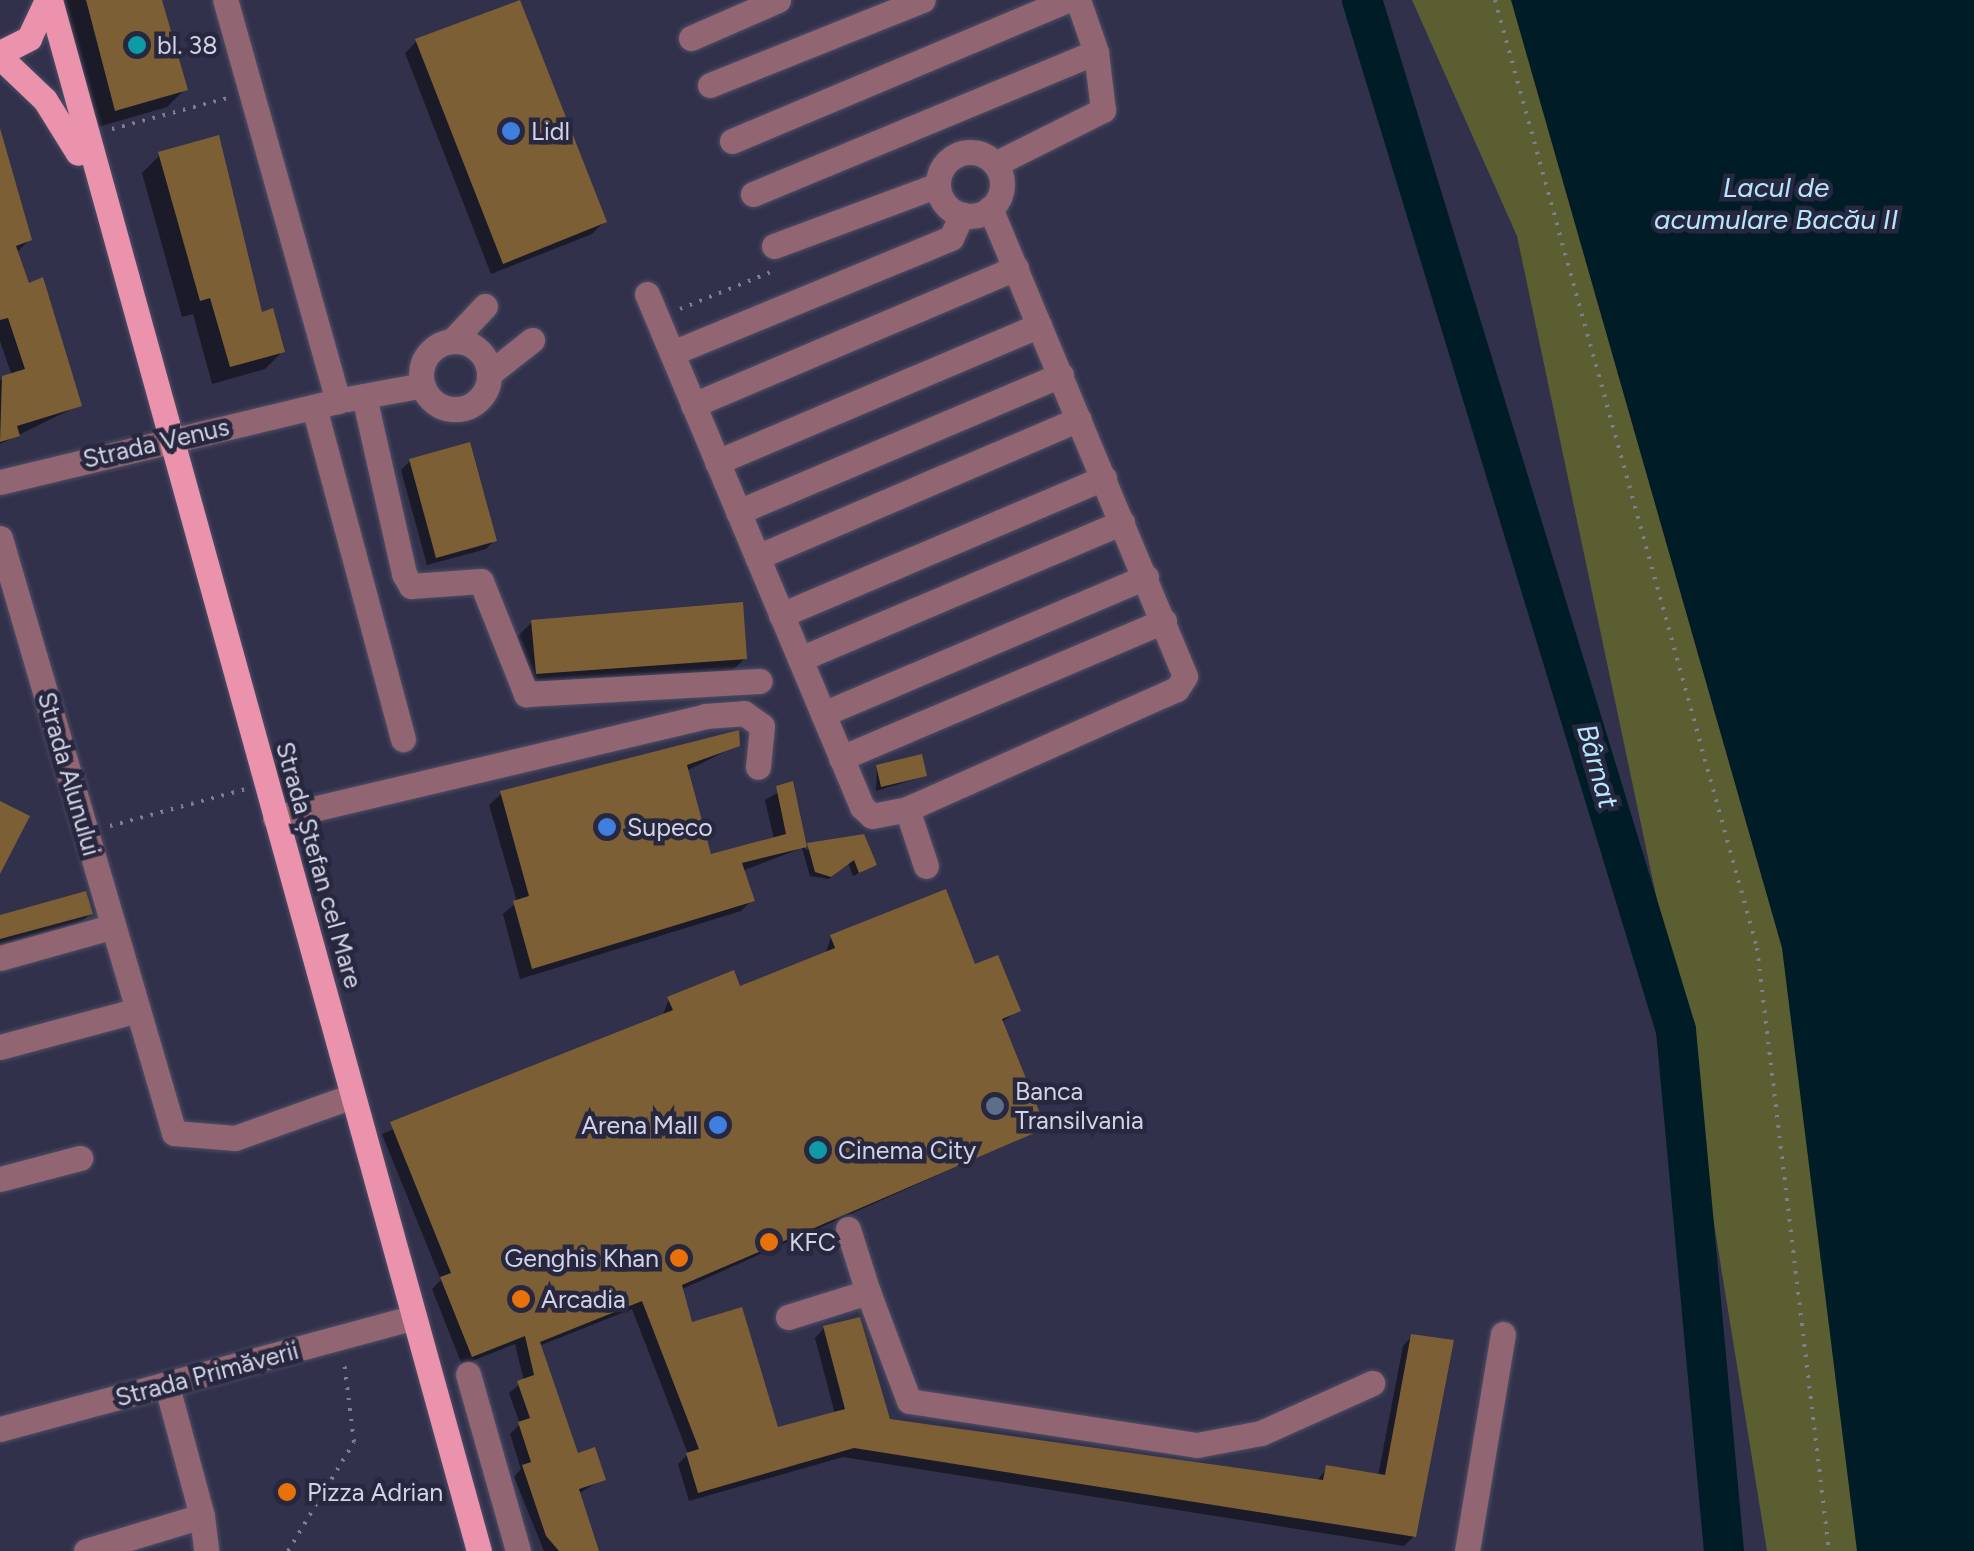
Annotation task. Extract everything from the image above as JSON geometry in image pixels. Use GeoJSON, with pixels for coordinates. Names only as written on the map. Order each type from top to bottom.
{"type":"FeatureCollection","features":[{"type":"Feature","properties":{"kind":"main road"},"geometry":{"type":"LineString","coordinates":[[48,0],[29,38],[0,55],[44,100],[99,196]]}},
{"type":"Feature","properties":{"kind":"main road"},"geometry":{"type":"LineString","coordinates":[[48,0],[99,196]]}},
{"type":"Feature","properties":{"kind":"main road","name":"Strada Ștefan cel Mare"},"geometry":{"type":"LineString","coordinates":[[99,196],[479,1551]]}},
{"type":"Feature","properties":{"kind":"street"},"geometry":{"type":"LineString","coordinates":[[225,0],[338,401],[404,739]]}},
{"type":"Feature","properties":{"kind":"street"},"geometry":{"type":"LineString","coordinates":[[691,38],[778,0]]}},
{"type":"Feature","properties":{"kind":"street"},"geometry":{"type":"LineString","coordinates":[[710,85],[923,0]]}},
{"type":"Feature","properties":{"kind":"street"},"geometry":{"type":"LineString","coordinates":[[732,141],[1067,0]]}},
{"type":"Feature","properties":{"kind":"street"},"geometry":{"type":"LineString","coordinates":[[774,246],[938,185],[959,154],[995,164],[1104,110],[1096,52],[1078,0]]}},
{"type":"Feature","properties":{"kind":"street"},"geometry":{"type":"LineString","coordinates":[[754,194],[1096,52]]}},
{"type":"Feature","properties":{"kind":"street"},"geometry":{"type":"LineString","coordinates":[[962,214],[990,208],[1001,192],[995,164]]}},
{"type":"Feature","properties":{"kind":"street"},"geometry":{"type":"LineString","coordinates":[[938,185],[962,214]]}},
{"type":"Feature","properties":{"kind":"street"},"geometry":{"type":"LineString","coordinates":[[647,294],[841,758],[872,816],[907,809],[1178,688],[1184,676],[990,208]]}},
{"type":"Feature","properties":{"kind":"street"},"geometry":{"type":"LineString","coordinates":[[672,353],[950,238],[962,214]]}},
{"type":"Feature","properties":{"kind":"street"},"geometry":{"type":"LineString","coordinates":[[694,405],[1016,268]]}},
{"type":"Feature","properties":{"kind":"street"},"geometry":{"type":"LineString","coordinates":[[717,462],[1040,325]]}},
{"type":"Feature","properties":{"kind":"street"},"geometry":{"type":"LineString","coordinates":[[474,354],[482,395],[464,408],[442,407],[423,385],[425,359],[474,354]]}},
{"type":"Feature","properties":{"kind":"street"},"geometry":{"type":"LineString","coordinates":[[738,512],[1061,376]]}},
{"type":"Feature","properties":{"kind":"street","name":"Strada Venus"},"geometry":{"type":"LineString","coordinates":[[0,482],[168,438],[423,385]]}},
{"type":"Feature","properties":{"kind":"street"},"geometry":{"type":"LineString","coordinates":[[338,401],[410,586],[481,581],[526,694],[760,682]]}},
{"type":"Feature","properties":{"kind":"street"},"geometry":{"type":"LineString","coordinates":[[757,556],[1079,419]]}},
{"type":"Feature","properties":{"kind":"street"},"geometry":{"type":"LineString","coordinates":[[781,615],[1104,478]]}},
{"type":"Feature","properties":{"kind":"street"},"geometry":{"type":"LineString","coordinates":[[800,659],[1122,522]]}},
{"type":"Feature","properties":{"kind":"street","name":"Strada Alunului"},"geometry":{"type":"LineString","coordinates":[[0,538],[134,1010],[174,1134],[235,1138],[352,1096]]}},
{"type":"Feature","properties":{"kind":"street"},"geometry":{"type":"LineString","coordinates":[[823,714],[1146,577]]}},
{"type":"Feature","properties":{"kind":"street"},"geometry":{"type":"LineString","coordinates":[[841,758],[1164,621]]}},
{"type":"Feature","properties":{"kind":"street"},"geometry":{"type":"LineString","coordinates":[[276,818],[705,716],[744,713],[762,726],[758,768]]}},
{"type":"Feature","properties":{"kind":"street"},"geometry":{"type":"LineString","coordinates":[[907,809],[926,866]]}},
{"type":"Feature","properties":{"kind":"street"},"geometry":{"type":"LineString","coordinates":[[0,958],[111,927]]}},
{"type":"Feature","properties":{"kind":"street"},"geometry":{"type":"LineString","coordinates":[[0,1048],[134,1010]]}},
{"type":"Feature","properties":{"kind":"street"},"geometry":{"type":"LineString","coordinates":[[0,1179],[80,1158]]}},
{"type":"Feature","properties":{"kind":"street"},"geometry":{"type":"LineString","coordinates":[[848,1229],[898,1386],[928,1406],[1196,1445],[1261,1432],[1372,1383]]}},
{"type":"Feature","properties":{"kind":"street"},"geometry":{"type":"LineString","coordinates":[[788,1317],[868,1292]]}},
{"type":"Feature","properties":{"kind":"street","name":"Strada Primăverii"},"geometry":{"type":"LineString","coordinates":[[0,1429],[414,1317]]}},
{"type":"Feature","properties":{"kind":"street"},"geometry":{"type":"LineString","coordinates":[[1467,1551],[1503,1334]]}},
{"type":"Feature","properties":{"kind":"street"},"geometry":{"type":"LineString","coordinates":[[468,1374],[518,1551]]}},
{"type":"Feature","properties":{"kind":"street"},"geometry":{"type":"LineString","coordinates":[[166,1386],[202,1516],[206,1551]]}},
{"type":"Feature","properties":{"kind":"street"},"geometry":{"type":"LineString","coordinates":[[86,1551],[202,1516]]}},
{"type":"Feature","properties":{"kind":"path"},"geometry":{"type":"LineString","coordinates":[[1494,0],[1757,948],[1829,1551]]}},
{"type":"Feature","properties":{"kind":"path"},"geometry":{"type":"LineString","coordinates":[[82,137],[252,92]]}},
{"type":"Feature","properties":{"kind":"path"},"geometry":{"type":"LineString","coordinates":[[86,833],[265,783]]}},
{"type":"Feature","properties":{"kind":"path"},"geometry":{"type":"LineString","coordinates":[[288,1551],[354,1442],[339,1338]]}},
{"type":"Feature","properties":{"kind":"green space","name":"Lacul de acumulare Bacău II"},"geometry":{"type":"Polygon","coordinates":[[[1412,0],[1974,0],[1974,1551],[1767,1551],[1677,995],[1517,236],[1412,0]]]}},
{"type":"Feature","properties":{"kind":"water","name":"Lacul de acumulare Bacău II"},"geometry":{"type":"Polygon","coordinates":[[[1511,0],[1974,0],[1974,1551],[1857,1551],[1782,948],[1511,0]]]}},
{"type":"Feature","properties":{"kind":"building","name":"bl. 38"},"geometry":{"type":"Polygon","coordinates":[[[86,0],[162,0],[188,90],[115,111],[86,0]]]}},
{"type":"Feature","properties":{"kind":"building","name":"Lidl"},"geometry":{"type":"Polygon","coordinates":[[[520,0],[607,222],[503,264],[415,39],[520,0]]]}},
{"type":"Feature","properties":{"kind":"building"},"geometry":{"type":"Polygon","coordinates":[[[0,128],[32,240],[16,246],[29,283],[43,277],[82,406],[17,426],[20,436],[0,442],[2,376],[25,369],[8,318],[0,320],[0,128]]]}},
{"type":"Feature","properties":{"kind":"building"},"geometry":{"type":"Polygon","coordinates":[[[219,135],[262,312],[273,308],[285,352],[230,367],[210,298],[200,301],[158,152],[219,135]]]}},
{"type":"Feature","properties":{"kind":"building"},"geometry":{"type":"Polygon","coordinates":[[[470,442],[497,541],[436,558],[409,459],[470,442]]]}},
{"type":"Feature","properties":{"kind":"building"},"geometry":{"type":"Polygon","coordinates":[[[743,602],[747,659],[536,674],[531,620],[743,602]]]}},
{"type":"Feature","properties":{"kind":"building","name":"Supeco"},"geometry":{"type":"Polygon","coordinates":[[[739,730],[740,746],[687,765],[711,854],[786,834],[776,786],[793,781],[807,847],[742,863],[755,901],[532,969],[513,901],[529,896],[500,791],[739,730]]]}},
{"type":"Feature","properties":{"kind":"building"},"geometry":{"type":"Polygon","coordinates":[[[922,754],[927,776],[881,787],[876,765],[922,754]]]}},
{"type":"Feature","properties":{"kind":"building"},"geometry":{"type":"Polygon","coordinates":[[[0,801],[30,816],[0,874],[0,801]]]}},
{"type":"Feature","properties":{"kind":"building"},"geometry":{"type":"Polygon","coordinates":[[[864,834],[877,865],[859,873],[854,860],[831,877],[815,872],[807,843],[864,834]]]}},
{"type":"Feature","properties":{"kind":"building","name":"Arena Mall"},"geometry":{"type":"Polygon","coordinates":[[[946,889],[975,964],[998,955],[1021,1011],[1002,1019],[1046,1128],[682,1285],[692,1322],[742,1307],[778,1427],[845,1409],[823,1326],[860,1317],[890,1419],[1323,1480],[1326,1465],[1385,1475],[1411,1334],[1454,1340],[1416,1537],[854,1448],[698,1493],[686,1453],[699,1449],[642,1301],[540,1342],[578,1453],[595,1447],[606,1480],[579,1489],[599,1551],[559,1551],[546,1536],[522,1465],[531,1462],[518,1422],[530,1418],[517,1381],[534,1375],[525,1336],[472,1357],[440,1277],[451,1273],[390,1122],[673,1010],[667,997],[734,970],[740,986],[835,948],[830,935],[946,889]]]}},
{"type":"Feature","properties":{"kind":"building"},"geometry":{"type":"Polygon","coordinates":[[[86,891],[93,914],[0,939],[0,915],[86,891]]]}},
{"type":"Feature","properties":{"kind":"waterway","name":"Bârnat"},"geometry":{"type":"LineString","coordinates":[[1362,0],[1676,1030],[1724,1551]]}},
{"type":"Feature","properties":{"kind":"place","name":"bl. 38"},"geometry":{"type":"Point","coordinates":[137,45]}},
{"type":"Feature","properties":{"kind":"place","name":"Lidl"},"geometry":{"type":"Point","coordinates":[511,131]}},
{"type":"Feature","properties":{"kind":"place","name":"Supeco"},"geometry":{"type":"Point","coordinates":[607,827]}},
{"type":"Feature","properties":{"kind":"place","name":"Banca Transilvania"},"geometry":{"type":"Point","coordinates":[995,1106]}},
{"type":"Feature","properties":{"kind":"place","name":"Arena Mall"},"geometry":{"type":"Point","coordinates":[718,1125]}},
{"type":"Feature","properties":{"kind":"place","name":"Cinema City"},"geometry":{"type":"Point","coordinates":[818,1150]}},
{"type":"Feature","properties":{"kind":"place","name":"KFC"},"geometry":{"type":"Point","coordinates":[769,1242]}},
{"type":"Feature","properties":{"kind":"place","name":"Genghis Khan"},"geometry":{"type":"Point","coordinates":[679,1258]}},
{"type":"Feature","properties":{"kind":"place","name":"Arcadia"},"geometry":{"type":"Point","coordinates":[521,1299]}},
{"type":"Feature","properties":{"kind":"place","name":"Pizza Adrian"},"geometry":{"type":"Point","coordinates":[287,1492]}}]}
